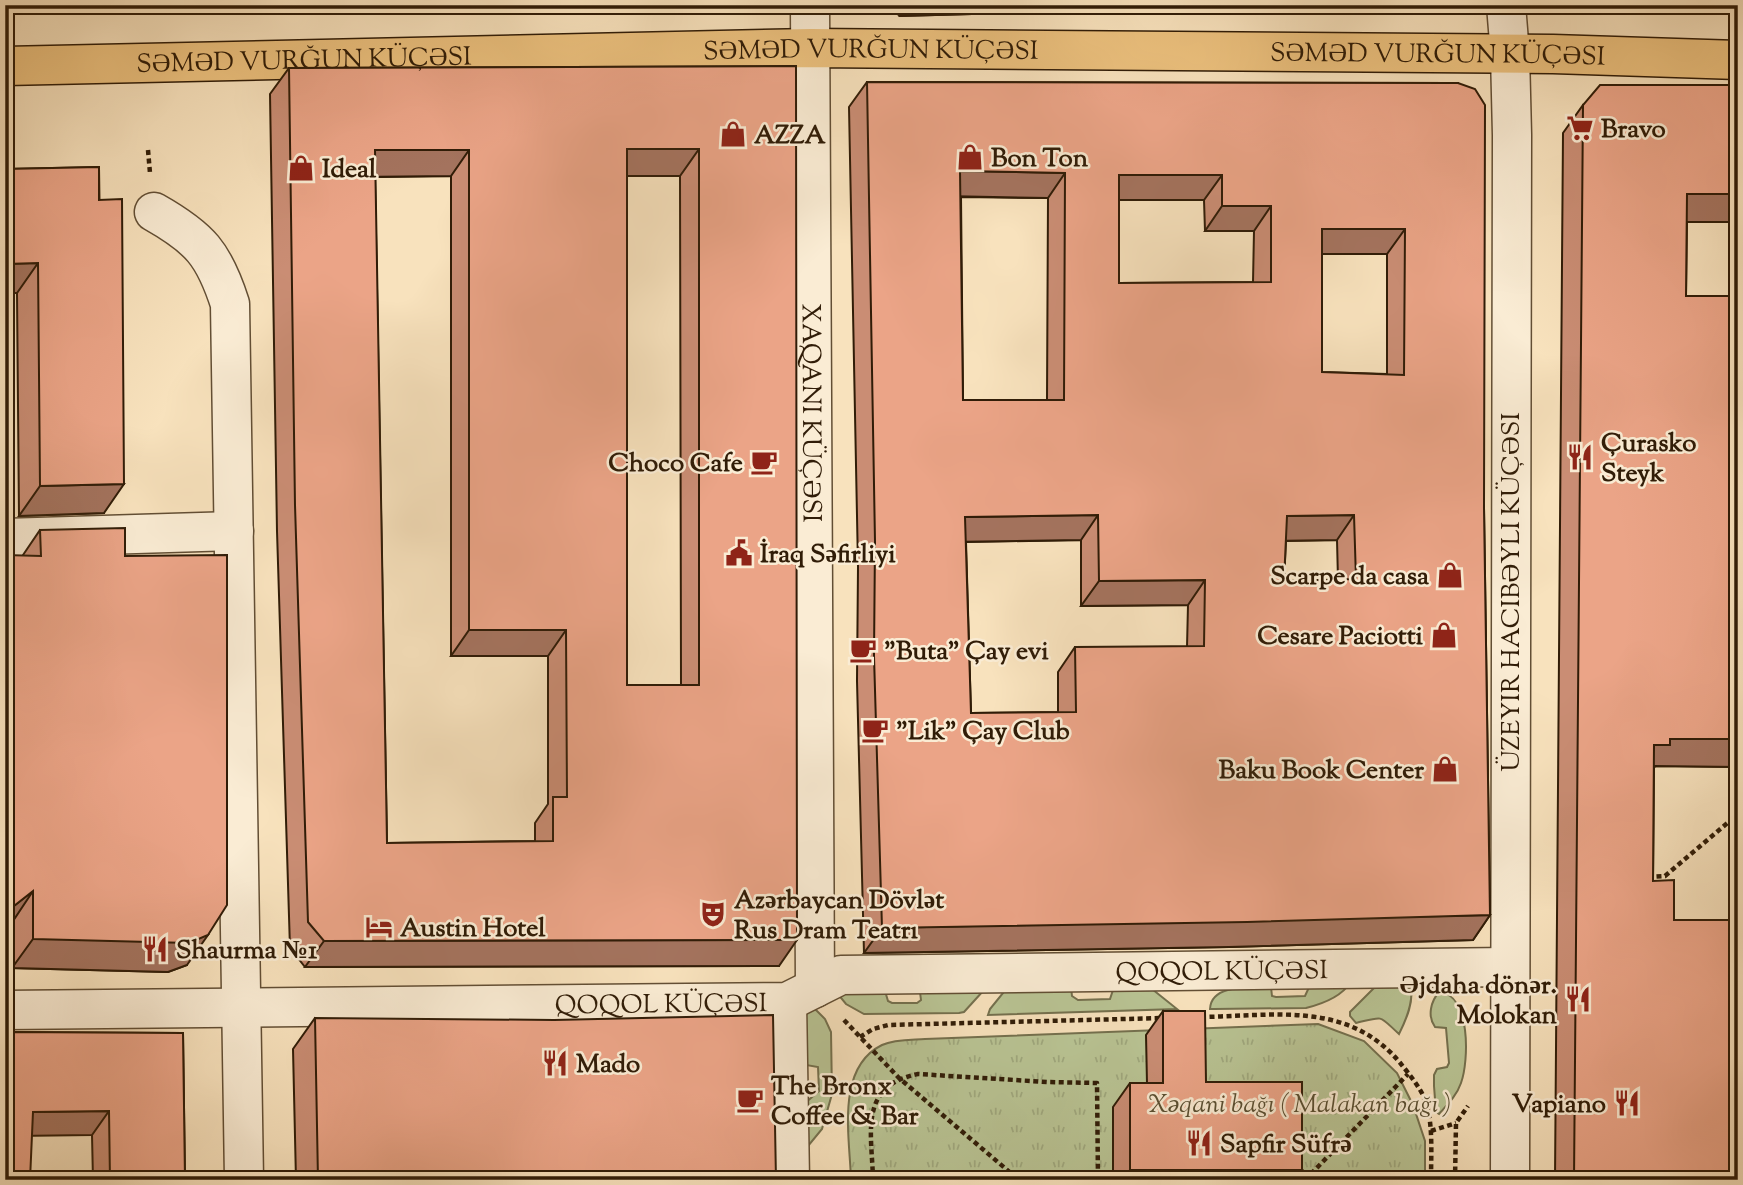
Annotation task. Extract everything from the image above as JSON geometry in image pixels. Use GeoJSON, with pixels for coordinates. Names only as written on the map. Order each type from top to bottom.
{"type":"FeatureCollection","features":[{"type":"Feature","properties":{"kind":"main road","name":"SƏMƏD VURĞUN KÜÇƏSI"},"geometry":{"type":"LineString","coordinates":[[5,66],[811,48],[1510,54],[1738,60]]}},
{"type":"Feature","properties":{"kind":"street","name":"XAQANI KÜÇƏSI"},"geometry":{"type":"LineString","coordinates":[[789,1180],[801,995],[814,703],[810,5]]}},
{"type":"Feature","properties":{"kind":"street"},"geometry":{"type":"LineString","coordinates":[[1506,5],[1510,54],[1494,967],[1510,1180]]}},
{"type":"Feature","properties":{"kind":"street"},"geometry":{"type":"LineString","coordinates":[[154,212],[182,228],[206,250],[221,275],[230,304],[244,1180]]}},
{"type":"Feature","properties":{"kind":"street"},"geometry":{"type":"LineString","coordinates":[[5,538],[234,531]]}},
{"type":"Feature","properties":{"kind":"street","name":"QOQOL KÜÇƏSI"},"geometry":{"type":"LineString","coordinates":[[5,1010],[242,1009],[801,995],[841,975],[1494,967]]}},
{"type":"Feature","properties":{"kind":"path"},"geometry":{"type":"LineString","coordinates":[[144,5],[145,15]]}},
{"type":"Feature","properties":{"kind":"path"},"geometry":{"type":"LineString","coordinates":[[1644,877],[1665,876],[1738,814]]}},
{"type":"Feature","properties":{"kind":"path"},"geometry":{"type":"LineString","coordinates":[[801,995],[860,1037],[899,1078],[1019,1180]]}},
{"type":"Feature","properties":{"kind":"path"},"geometry":{"type":"LineString","coordinates":[[1189,1017],[1309,1016],[1331,1018],[1364,1031],[1388,1048],[1426,1102],[1431,1130],[1431,1180]]}},
{"type":"Feature","properties":{"kind":"path"},"geometry":{"type":"LineString","coordinates":[[860,1037],[873,1029],[888,1025],[1175,1017]]}},
{"type":"Feature","properties":{"kind":"path"},"geometry":{"type":"LineString","coordinates":[[873,1180],[873,1106],[881,1091],[899,1078],[918,1074],[1097,1083],[1098,1180]]}},
{"type":"Feature","properties":{"kind":"path"},"geometry":{"type":"LineString","coordinates":[[1305,1180],[1408,1074]]}},
{"type":"Feature","properties":{"kind":"path"},"geometry":{"type":"LineString","coordinates":[[1455,1180],[1456,1123],[1470,1098]]}},
{"type":"Feature","properties":{"kind":"path"},"geometry":{"type":"LineString","coordinates":[[1431,1130],[1456,1123]]}},
{"type":"Feature","properties":{"kind":"green space"},"geometry":{"type":"Polygon","coordinates":[[[1311,983],[1350,983],[1336,996],[1306,1008],[1210,1009],[1217,995],[1225,991],[1271,987],[1272,996],[1305,996],[1311,983]]]}},
{"type":"Feature","properties":{"kind":"green space"},"geometry":{"type":"Polygon","coordinates":[[[1147,985],[1177,1009],[988,1015],[1007,988],[1071,987],[1072,996],[1078,1000],[1110,999],[1114,987],[1147,985]]]}},
{"type":"Feature","properties":{"kind":"green space"},"geometry":{"type":"Polygon","coordinates":[[[1377,985],[1410,985],[1411,1003],[1399,1034],[1380,1019],[1356,1023],[1350,1016],[1350,1012],[1377,985]]]}},
{"type":"Feature","properties":{"kind":"green space"},"geometry":{"type":"Polygon","coordinates":[[[832,987],[885,991],[888,1001],[892,1003],[917,1003],[921,1000],[920,992],[984,990],[964,1012],[959,1013],[864,1014],[846,1004],[832,987]]]}},
{"type":"Feature","properties":{"kind":"green space"},"geometry":{"type":"Polygon","coordinates":[[[1439,992],[1449,996],[1457,1004],[1462,1016],[1466,1045],[1461,1083],[1439,1114],[1436,1112],[1434,1075],[1437,1069],[1447,1067],[1449,1063],[1446,1028],[1435,1027],[1431,1018],[1432,1004],[1439,992]]]}},
{"type":"Feature","properties":{"kind":"green space"},"geometry":{"type":"Polygon","coordinates":[[[803,1007],[814,1008],[825,1019],[831,1032],[832,1094],[822,1129],[804,1151],[804,1104],[819,1091],[818,1067],[806,1065],[803,1007]]]}},
{"type":"Feature","properties":{"kind":"green space","name":"Xəqani bağı ( Malakan bağı )"},"geometry":{"type":"Polygon","coordinates":[[[1318,1024],[1364,1041],[1397,1073],[1413,1105],[1425,1141],[1425,1180],[851,1180],[848,1105],[851,1087],[857,1070],[867,1056],[887,1043],[925,1039],[1318,1024]]]}},
{"type":"Feature","properties":{"kind":"building"},"geometry":{"type":"Polygon","coordinates":[[[796,66],[797,940],[324,941],[308,922],[295,505],[289,68],[796,66]],[[627,149],[627,685],[699,685],[699,149],[627,149]],[[375,150],[387,843],[553,841],[553,797],[567,797],[566,630],[469,630],[469,150],[375,150]]]}},
{"type":"Feature","properties":{"kind":"building"},"geometry":{"type":"Polygon","coordinates":[[[867,82],[1458,83],[1475,89],[1485,105],[1484,508],[1490,915],[882,928],[874,656],[875,542],[867,82]],[[960,171],[963,400],[1064,400],[1065,173],[960,171]],[[1119,175],[1119,283],[1271,282],[1271,206],[1222,206],[1222,175],[1119,175]],[[1322,229],[1322,372],[1404,375],[1405,229],[1322,229]],[[1098,515],[965,517],[971,713],[1076,712],[1075,647],[1204,646],[1205,580],[1099,581],[1098,515]],[[1354,515],[1287,516],[1284,581],[1356,579],[1354,515]]]}},
{"type":"Feature","properties":{"kind":"building"},"geometry":{"type":"Polygon","coordinates":[[[1600,85],[1738,85],[1738,194],[1687,194],[1686,296],[1738,296],[1738,739],[1670,739],[1670,745],[1654,745],[1653,881],[1674,880],[1674,920],[1738,920],[1738,1180],[1574,1180],[1583,105],[1600,85]]]}},
{"type":"Feature","properties":{"kind":"building"},"geometry":{"type":"Polygon","coordinates":[[[99,167],[99,200],[122,199],[124,484],[40,486],[38,263],[5,264],[5,169],[99,167]]]}},
{"type":"Feature","properties":{"kind":"building"},"geometry":{"type":"Polygon","coordinates":[[[125,528],[125,556],[227,555],[227,905],[208,935],[189,943],[33,939],[33,891],[5,913],[5,555],[41,556],[40,530],[125,528]]]}},
{"type":"Feature","properties":{"kind":"building","name":"Sapfir Süfrə"},"geometry":{"type":"Polygon","coordinates":[[[1163,1011],[1205,1011],[1206,1082],[1302,1082],[1302,1170],[1130,1170],[1130,1083],[1163,1083],[1163,1011]]]}},
{"type":"Feature","properties":{"kind":"building"},"geometry":{"type":"Polygon","coordinates":[[[773,1015],[776,1180],[318,1180],[315,1018],[554,1020],[773,1015]]]}},
{"type":"Feature","properties":{"kind":"building"},"geometry":{"type":"Polygon","coordinates":[[[5,1032],[183,1033],[185,1180],[110,1180],[109,1111],[33,1112],[30,1180],[5,1180],[5,1032]]]}},
{"type":"Feature","properties":{"kind":"place","name":"Bravo"},"geometry":{"type":"Point","coordinates":[1580,128]}},
{"type":"Feature","properties":{"kind":"place","name":"AZZA"},"geometry":{"type":"Point","coordinates":[733,134]}},
{"type":"Feature","properties":{"kind":"place","name":"Bon Ton"},"geometry":{"type":"Point","coordinates":[970,157]}},
{"type":"Feature","properties":{"kind":"place","name":"Ideal"},"geometry":{"type":"Point","coordinates":[301,168]}},
{"type":"Feature","properties":{"kind":"place","name":"Çurasko Steyk"},"geometry":{"type":"Point","coordinates":[1580,457]}},
{"type":"Feature","properties":{"kind":"place","name":"Choco Cafe"},"geometry":{"type":"Point","coordinates":[764,462]}},
{"type":"Feature","properties":{"kind":"place","name":"İraq Səfirliyi"},"geometry":{"type":"Point","coordinates":[739,553]}},
{"type":"Feature","properties":{"kind":"place","name":"Scarpe da casa"},"geometry":{"type":"Point","coordinates":[1450,575]}},
{"type":"Feature","properties":{"kind":"place","name":"Cesare Paciotti"},"geometry":{"type":"Point","coordinates":[1444,635]}},
{"type":"Feature","properties":{"kind":"place","name":"\"Buta\" Çay evi"},"geometry":{"type":"Point","coordinates":[863,650]}},
{"type":"Feature","properties":{"kind":"place","name":"\"Lik\" Çay Club"},"geometry":{"type":"Point","coordinates":[875,730]}},
{"type":"Feature","properties":{"kind":"place","name":"Baku Book Center"},"geometry":{"type":"Point","coordinates":[1445,769]}},
{"type":"Feature","properties":{"kind":"place","name":"Azərbaycan Dövlət Rus Dram Teatrı"},"geometry":{"type":"Point","coordinates":[713,914]}},
{"type":"Feature","properties":{"kind":"place","name":"Austin Hotel"},"geometry":{"type":"Point","coordinates":[379,927]}},
{"type":"Feature","properties":{"kind":"place","name":"Shaurma №1"},"geometry":{"type":"Point","coordinates":[155,949]}},
{"type":"Feature","properties":{"kind":"place","name":"Əjdaha dönər. Molokan"},"geometry":{"type":"Point","coordinates":[1578,999]}},
{"type":"Feature","properties":{"kind":"place","name":"Mado"},"geometry":{"type":"Point","coordinates":[555,1063]}},
{"type":"Feature","properties":{"kind":"place","name":"The Bronx Coffee & Bar"},"geometry":{"type":"Point","coordinates":[750,1100]}},
{"type":"Feature","properties":{"kind":"place","name":"Vapiano"},"geometry":{"type":"Point","coordinates":[1627,1103]}},
{"type":"Feature","properties":{"kind":"place","name":"Sapfir Süfrə"},"geometry":{"type":"Point","coordinates":[1199,1143]}}]}
